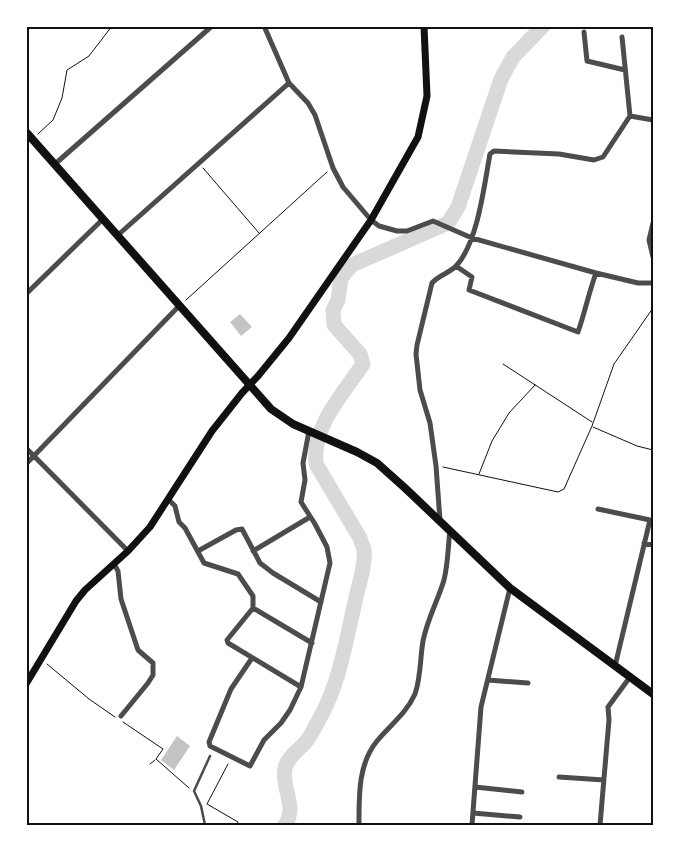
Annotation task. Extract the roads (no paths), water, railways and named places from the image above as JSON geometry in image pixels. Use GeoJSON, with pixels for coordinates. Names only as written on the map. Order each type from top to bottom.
{"type":"FeatureCollection","features":[{"type":"Feature","properties":{"kind":"main road"},"geometry":{"type":"LineString","coordinates":[[26,684],[76,601],[150,527],[212,431],[289,338],[371,220],[418,137],[427,96],[424,26]]}},
{"type":"Feature","properties":{"kind":"main road"},"geometry":{"type":"LineString","coordinates":[[26,132],[277,414],[376,463],[391,474],[510,588],[653,694]]}},
{"type":"Feature","properties":{"kind":"street"},"geometry":{"type":"LineString","coordinates":[[55,164],[212,26]]}},
{"type":"Feature","properties":{"kind":"street"},"geometry":{"type":"LineString","coordinates":[[264,26],[290,83],[308,103],[314,115],[333,168],[343,187],[371,220],[379,226],[397,231],[407,231],[434,222],[472,238],[638,283],[653,283]]}},
{"type":"Feature","properties":{"kind":"street"},"geometry":{"type":"LineString","coordinates":[[584,32],[587,61],[625,70]]}},
{"type":"Feature","properties":{"kind":"street"},"geometry":{"type":"LineString","coordinates":[[440,520],[436,466],[430,423],[420,390],[417,345],[432,283],[437,277],[456,266],[472,238],[490,154],[494,151],[559,154],[594,160],[603,156],[608,151],[630,116],[622,37]]}},
{"type":"Feature","properties":{"kind":"street"},"geometry":{"type":"LineString","coordinates":[[118,235],[290,83]]}},
{"type":"Feature","properties":{"kind":"street"},"geometry":{"type":"LineString","coordinates":[[630,116],[653,120]]}},
{"type":"Feature","properties":{"kind":"street"},"geometry":{"type":"LineString","coordinates":[[26,294],[103,219]]}},
{"type":"Feature","properties":{"kind":"street"},"geometry":{"type":"LineString","coordinates":[[653,223],[649,240],[653,257]]}},
{"type":"Feature","properties":{"kind":"street"},"geometry":{"type":"LineString","coordinates":[[456,266],[472,277],[469,290],[578,332],[596,272]]}},
{"type":"Feature","properties":{"kind":"street"},"geometry":{"type":"LineString","coordinates":[[26,464],[179,306]]}},
{"type":"Feature","properties":{"kind":"street"},"geometry":{"type":"LineString","coordinates":[[252,658],[231,690],[209,742],[210,746],[250,766],[264,740],[281,723],[290,710],[300,687],[330,563],[327,547],[301,502],[305,480],[303,463],[311,432]]}},
{"type":"Feature","properties":{"kind":"street"},"geometry":{"type":"LineString","coordinates":[[26,448],[128,551]]}},
{"type":"Feature","properties":{"kind":"street"},"geometry":{"type":"LineString","coordinates":[[168,499],[175,506],[179,522],[185,528],[204,563],[238,574],[253,596],[253,608],[227,640],[228,643],[300,687]]}},
{"type":"Feature","properties":{"kind":"street"},"geometry":{"type":"LineString","coordinates":[[598,508],[650,520],[615,666]]}},
{"type":"Feature","properties":{"kind":"street"},"geometry":{"type":"LineString","coordinates":[[253,551],[310,517]]}},
{"type":"Feature","properties":{"kind":"street"},"geometry":{"type":"LineString","coordinates":[[198,551],[236,530],[242,529],[260,563],[321,602]]}},
{"type":"Feature","properties":{"kind":"street"},"geometry":{"type":"LineString","coordinates":[[359,825],[360,780],[365,763],[377,741],[402,715],[416,691],[423,640],[443,581],[450,530]]}},
{"type":"Feature","properties":{"kind":"street"},"geometry":{"type":"LineString","coordinates":[[644,543],[653,546]]}},
{"type":"Feature","properties":{"kind":"street"},"geometry":{"type":"LineString","coordinates":[[114,564],[118,571],[121,599],[138,650],[153,663],[153,674],[148,683],[121,716]]}},
{"type":"Feature","properties":{"kind":"street"},"geometry":{"type":"LineString","coordinates":[[472,825],[481,708],[510,588]]}},
{"type":"Feature","properties":{"kind":"street"},"geometry":{"type":"LineString","coordinates":[[253,608],[312,642]]}},
{"type":"Feature","properties":{"kind":"street"},"geometry":{"type":"LineString","coordinates":[[600,825],[608,707],[630,677]]}},
{"type":"Feature","properties":{"kind":"street"},"geometry":{"type":"LineString","coordinates":[[488,680],[528,684]]}},
{"type":"Feature","properties":{"kind":"street"},"geometry":{"type":"LineString","coordinates":[[559,777],[604,780]]}},
{"type":"Feature","properties":{"kind":"street"},"geometry":{"type":"LineString","coordinates":[[475,787],[522,792]]}},
{"type":"Feature","properties":{"kind":"street"},"geometry":{"type":"LineString","coordinates":[[472,813],[520,817]]}},
{"type":"Feature","properties":{"kind":"lane"},"geometry":{"type":"LineString","coordinates":[[205,825],[201,806],[194,792],[210,756]]}},
{"type":"Feature","properties":{"kind":"waterway"},"geometry":{"type":"LineString","coordinates":[[285,825],[290,811],[284,776],[286,764],[310,736],[328,703],[342,660],[364,562],[364,549],[360,538],[316,464],[316,450],[319,437],[330,411],[363,364],[360,354],[334,325],[333,310],[338,300],[341,278],[352,265],[448,223],[458,207],[501,79],[513,57],[543,26]]}}]}
